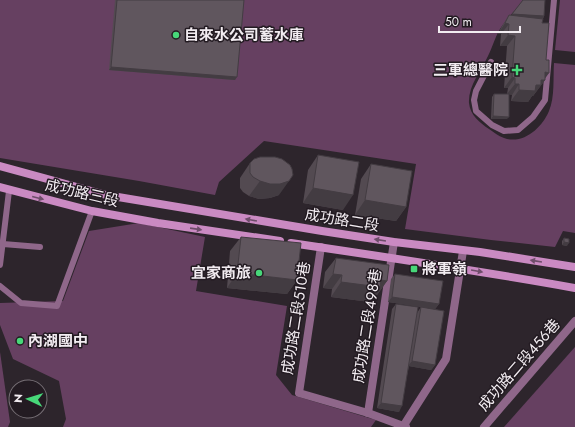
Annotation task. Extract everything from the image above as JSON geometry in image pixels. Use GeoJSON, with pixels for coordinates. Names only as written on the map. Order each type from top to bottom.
{"type":"FeatureCollection","features":[{"type":"Feature","properties":{"kind":"main road","name":"成功路三段"},"geometry":{"type":"LineString","coordinates":[[0,166],[106,195]]}},
{"type":"Feature","properties":{"kind":"main road","name":"成功路三段"},"geometry":{"type":"LineString","coordinates":[[0,188],[92,212],[158,224]]}},
{"type":"Feature","properties":{"kind":"main road","name":"成功路二段"},"geometry":{"type":"LineString","coordinates":[[106,195],[394,242],[575,267]]}},
{"type":"Feature","properties":{"kind":"main road","name":"成功路二段"},"geometry":{"type":"LineString","coordinates":[[158,224],[461,268],[575,288]]}},
{"type":"Feature","properties":{"kind":"street","name":"成功路二段498巷"},"geometry":{"type":"LineString","coordinates":[[368,414],[394,242]]}},
{"type":"Feature","properties":{"kind":"street","name":"成功路二段510巷"},"geometry":{"type":"LineString","coordinates":[[321,247],[298,393],[368,414]]}},
{"type":"Feature","properties":{"kind":"street"},"geometry":{"type":"LineString","coordinates":[[368,414],[405,426],[446,359],[463,251]]}},
{"type":"Feature","properties":{"kind":"street","name":"成功路二段456巷"},"geometry":{"type":"LineString","coordinates":[[484,427],[575,321]]}},
{"type":"Feature","properties":{"kind":"lane"},"geometry":{"type":"LineString","coordinates":[[491,62],[476,91],[474,100],[476,111],[492,125],[504,131],[518,130],[533,117],[545,100],[554,0]]}},
{"type":"Feature","properties":{"kind":"lane"},"geometry":{"type":"LineString","coordinates":[[0,265],[9,190]]}},
{"type":"Feature","properties":{"kind":"lane"},"geometry":{"type":"LineString","coordinates":[[0,286],[21,303],[57,306],[92,212]]}},
{"type":"Feature","properties":{"kind":"lane"},"geometry":{"type":"LineString","coordinates":[[3,244],[40,247]]}},
{"type":"Feature","properties":{"kind":"shaded area"},"geometry":{"type":"Polygon","coordinates":[[[0,0],[523,0],[504,23],[498,33],[473,85],[469,97],[469,103],[473,115],[486,127],[500,136],[511,140],[525,137],[537,129],[546,117],[551,106],[554,63],[575,65],[575,233],[563,231],[555,247],[405,229],[416,164],[264,141],[219,182],[215,195],[0,158],[0,0]]]}},
{"type":"Feature","properties":{"kind":"shaded area"},"geometry":{"type":"Polygon","coordinates":[[[560,0],[575,0],[575,52],[555,50],[560,0]]]}},
{"type":"Feature","properties":{"kind":"shaded area"},"geometry":{"type":"Polygon","coordinates":[[[139,223],[205,237],[196,291],[287,306],[276,375],[292,395],[376,420],[371,427],[63,427],[66,419],[59,381],[13,359],[0,325],[0,303],[63,301],[89,231],[139,223]]]}},
{"type":"Feature","properties":{"kind":"shaded area"},"geometry":{"type":"Polygon","coordinates":[[[575,347],[575,427],[504,427],[575,347]]]}},
{"type":"Feature","properties":{"kind":"shaded area"},"geometry":{"type":"Polygon","coordinates":[[[0,352],[8,408],[8,419],[10,419],[10,422],[8,427],[0,427],[0,352]]]}},
{"type":"Feature","properties":{"kind":"building","name":"自來水公司蓄水庫"},"geometry":{"type":"Polygon","coordinates":[[[117,0],[244,0],[237,77],[111,67],[117,0]]]}},
{"type":"Feature","properties":{"kind":"building"},"geometry":{"type":"Polygon","coordinates":[[[523,0],[545,0],[544,16],[512,14],[523,0]]]}},
{"type":"Feature","properties":{"kind":"building"},"geometry":{"type":"Polygon","coordinates":[[[509,15],[543,19],[542,23],[549,23],[546,60],[549,60],[549,73],[545,72],[545,80],[541,80],[541,85],[536,85],[535,91],[519,90],[519,84],[515,84],[515,78],[512,77],[515,36],[508,35],[509,24],[505,23],[509,15]]]}},
{"type":"Feature","properties":{"kind":"building"},"geometry":{"type":"Polygon","coordinates":[[[494,94],[509,94],[509,117],[493,116],[494,94]]]}},
{"type":"Feature","properties":{"kind":"building"},"geometry":{"type":"Polygon","coordinates":[[[318,155],[359,162],[353,195],[313,188],[318,155]]]}},
{"type":"Feature","properties":{"kind":"building"},"geometry":{"type":"Polygon","coordinates":[[[260,157],[275,157],[282,159],[290,165],[293,175],[289,181],[280,184],[270,184],[253,177],[250,173],[250,163],[254,159],[260,157]]]}},
{"type":"Feature","properties":{"kind":"building"},"geometry":{"type":"Polygon","coordinates":[[[371,164],[412,171],[406,207],[365,200],[371,164]]]}},
{"type":"Feature","properties":{"kind":"building"},"geometry":{"type":"Polygon","coordinates":[[[241,237],[301,243],[297,280],[237,273],[241,237]]]}},
{"type":"Feature","properties":{"kind":"building"},"geometry":{"type":"Polygon","coordinates":[[[564,238],[569,239],[569,243],[564,242],[564,238]]]}},
{"type":"Feature","properties":{"kind":"building"},"geometry":{"type":"Polygon","coordinates":[[[336,258],[389,265],[387,281],[381,280],[380,287],[341,282],[342,275],[333,274],[336,258]]]}},
{"type":"Feature","properties":{"kind":"building"},"geometry":{"type":"Polygon","coordinates":[[[395,274],[443,281],[439,304],[392,297],[395,274]]]}},
{"type":"Feature","properties":{"kind":"building"},"geometry":{"type":"Polygon","coordinates":[[[396,304],[418,307],[402,406],[381,403],[396,304]]]}},
{"type":"Feature","properties":{"kind":"building"},"geometry":{"type":"Polygon","coordinates":[[[421,307],[444,311],[435,365],[412,361],[421,307]]]}},
{"type":"Feature","properties":{"kind":"place","name":"自來水公司蓄水庫"},"geometry":{"type":"Point","coordinates":[176,35]}},
{"type":"Feature","properties":{"kind":"place","name":"三軍總醫院"},"geometry":{"type":"Point","coordinates":[517,70]}},
{"type":"Feature","properties":{"kind":"place","name":"將軍嶺"},"geometry":{"type":"Point","coordinates":[414,269]}},
{"type":"Feature","properties":{"kind":"place","name":"宜家商旅"},"geometry":{"type":"Point","coordinates":[259,273]}},
{"type":"Feature","properties":{"kind":"place","name":"內湖國中"},"geometry":{"type":"Point","coordinates":[20,341]}}]}
